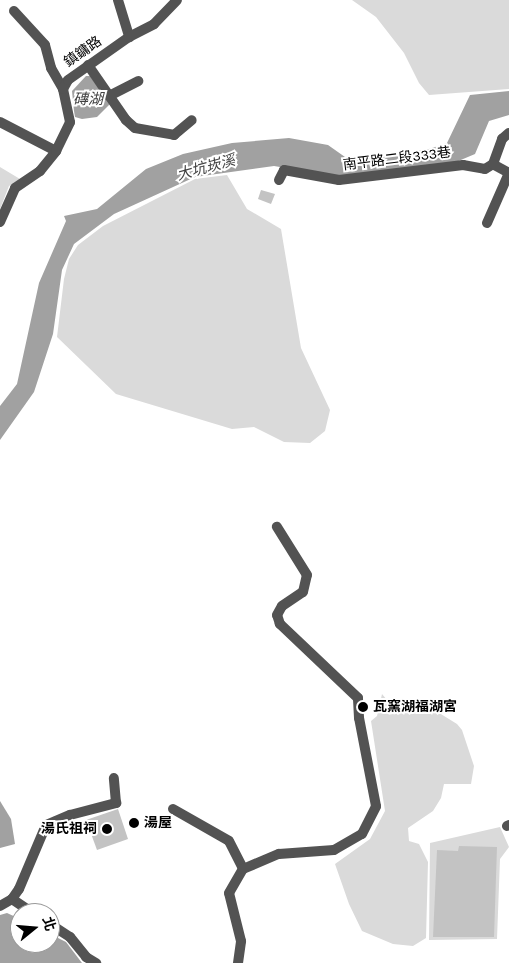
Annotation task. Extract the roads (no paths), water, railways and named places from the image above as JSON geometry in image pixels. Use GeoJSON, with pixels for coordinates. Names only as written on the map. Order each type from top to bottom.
{"type":"FeatureCollection","features":[{"type":"Feature","properties":{"kind":"street"},"geometry":{"type":"LineString","coordinates":[[118,0],[129,37]]}},
{"type":"Feature","properties":{"kind":"street","name":"鎮鏞路"},"geometry":{"type":"LineString","coordinates":[[0,222],[15,188],[40,171],[56,151],[70,122],[63,89],[68,80],[129,37],[154,24],[177,0]]}},
{"type":"Feature","properties":{"kind":"street"},"geometry":{"type":"LineString","coordinates":[[14,11],[44,45],[51,68],[63,89]]}},
{"type":"Feature","properties":{"kind":"street"},"geometry":{"type":"LineString","coordinates":[[88,65],[109,96],[135,128],[160,135],[174,135],[192,120]]}},
{"type":"Feature","properties":{"kind":"street"},"geometry":{"type":"LineString","coordinates":[[109,96],[138,81]]}},
{"type":"Feature","properties":{"kind":"street"},"geometry":{"type":"LineString","coordinates":[[0,122],[56,151]]}},
{"type":"Feature","properties":{"kind":"street"},"geometry":{"type":"LineString","coordinates":[[486,222],[509,173],[493,164],[502,139],[509,133]]}},
{"type":"Feature","properties":{"kind":"street","name":"南平路二段333巷"},"geometry":{"type":"LineString","coordinates":[[279,180],[284,170],[339,180],[463,165],[485,169],[493,164]]}},
{"type":"Feature","properties":{"kind":"street"},"geometry":{"type":"LineString","coordinates":[[238,963],[240,941],[229,893],[243,869],[279,854],[334,850],[362,834],[376,806],[359,718],[358,698],[280,624],[277,615],[282,606],[303,592],[307,575],[277,527]]}},
{"type":"Feature","properties":{"kind":"street"},"geometry":{"type":"LineString","coordinates":[[0,906],[12,900],[46,826],[70,815],[116,804],[114,778]]}},
{"type":"Feature","properties":{"kind":"street"},"geometry":{"type":"LineString","coordinates":[[173,809],[229,841],[243,869]]}},
{"type":"Feature","properties":{"kind":"street"},"geometry":{"type":"LineString","coordinates":[[12,900],[17,903]]}},
{"type":"Feature","properties":{"kind":"street"},"geometry":{"type":"LineString","coordinates":[[60,930],[70,937],[86,957],[96,963]]}},
{"type":"Feature","properties":{"kind":"water","name":"磚湖"},"geometry":{"type":"Polygon","coordinates":[[[86,76],[90,76],[110,104],[97,117],[82,119],[75,117],[72,91],[86,76]]]}},
{"type":"Feature","properties":{"kind":"water","name":"大坑崁溪"},"geometry":{"type":"Polygon","coordinates":[[[509,91],[509,115],[489,121],[475,154],[456,162],[339,177],[274,166],[195,177],[114,214],[74,244],[62,270],[53,334],[34,392],[0,440],[0,406],[17,384],[39,283],[66,221],[64,216],[97,209],[146,169],[183,154],[232,143],[289,138],[328,145],[345,157],[382,157],[429,149],[447,143],[470,95],[509,91]]]}},
{"type":"Feature","properties":{"kind":"water"},"geometry":{"type":"Polygon","coordinates":[[[0,801],[11,819],[15,844],[0,848],[0,801]]]}},
{"type":"Feature","properties":{"kind":"water"},"geometry":{"type":"Polygon","coordinates":[[[7,913],[10,914],[10,953],[60,953],[60,939],[66,942],[82,963],[0,963],[0,915],[7,913]]]}},
{"type":"Feature","properties":{"kind":"place","name":"瓦窯湖福湖宮"},"geometry":{"type":"Point","coordinates":[363,707]}},
{"type":"Feature","properties":{"kind":"place","name":"湯屋"},"geometry":{"type":"Point","coordinates":[134,823]}},
{"type":"Feature","properties":{"kind":"place","name":"湯氏祖祠"},"geometry":{"type":"Point","coordinates":[107,829]}}]}
